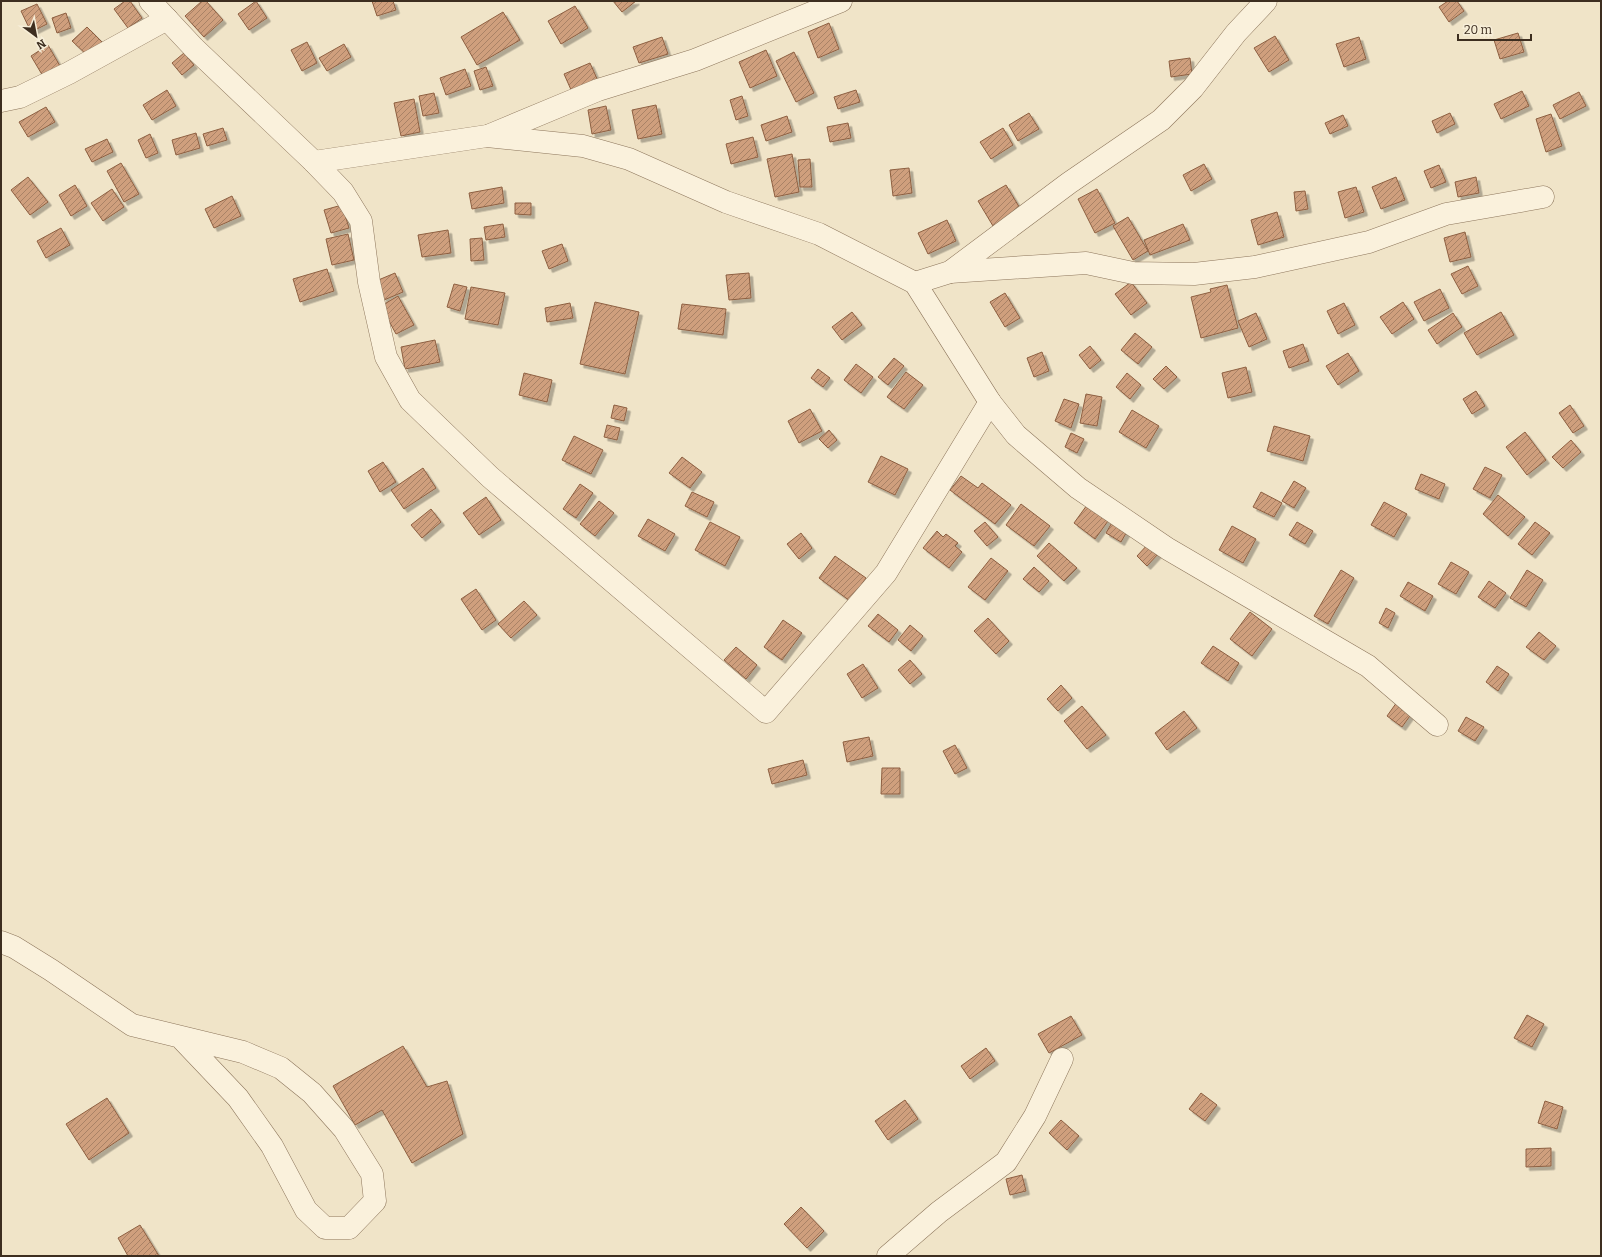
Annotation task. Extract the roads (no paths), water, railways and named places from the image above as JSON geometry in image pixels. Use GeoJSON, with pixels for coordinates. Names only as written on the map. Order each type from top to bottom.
{"type":"FeatureCollection","features":[{"type":"Feature","properties":{"kind":"street"},"geometry":{"type":"LineString","coordinates":[[150,1],[194,48],[314,162],[343,192],[361,221],[369,282],[386,357],[410,400],[490,477],[766,712],[886,574],[990,402]]}},
{"type":"Feature","properties":{"kind":"street"},"geometry":{"type":"LineString","coordinates":[[314,162],[487,136],[598,90],[695,60],[841,1]]}},
{"type":"Feature","properties":{"kind":"street"},"geometry":{"type":"LineString","coordinates":[[950,272],[1070,183],[1161,120],[1193,88],[1236,33],[1266,1]]}},
{"type":"Feature","properties":{"kind":"street"},"geometry":{"type":"LineString","coordinates":[[1,101],[20,97],[69,73],[167,19]]}},
{"type":"Feature","properties":{"kind":"street"},"geometry":{"type":"LineString","coordinates":[[487,136],[583,146],[629,159],[726,202],[819,234],[915,283],[990,402],[1016,435],[1078,488],[1168,549],[1368,666],[1437,725]]}},
{"type":"Feature","properties":{"kind":"street"},"geometry":{"type":"LineString","coordinates":[[915,283],[950,272],[1086,263],[1133,273],[1194,274],[1247,268],[1369,242],[1446,214],[1543,197]]}},
{"type":"Feature","properties":{"kind":"street"},"geometry":{"type":"LineString","coordinates":[[1,942],[14,947],[51,970],[132,1025],[243,1052],[281,1068],[312,1093],[344,1129],[372,1174],[374,1201],[349,1228],[325,1228],[306,1210],[272,1146],[238,1098],[182,1038]]}},
{"type":"Feature","properties":{"kind":"street"},"geometry":{"type":"LineString","coordinates":[[888,1256],[939,1212],[1006,1162],[1035,1116],[1062,1059]]}}]}
